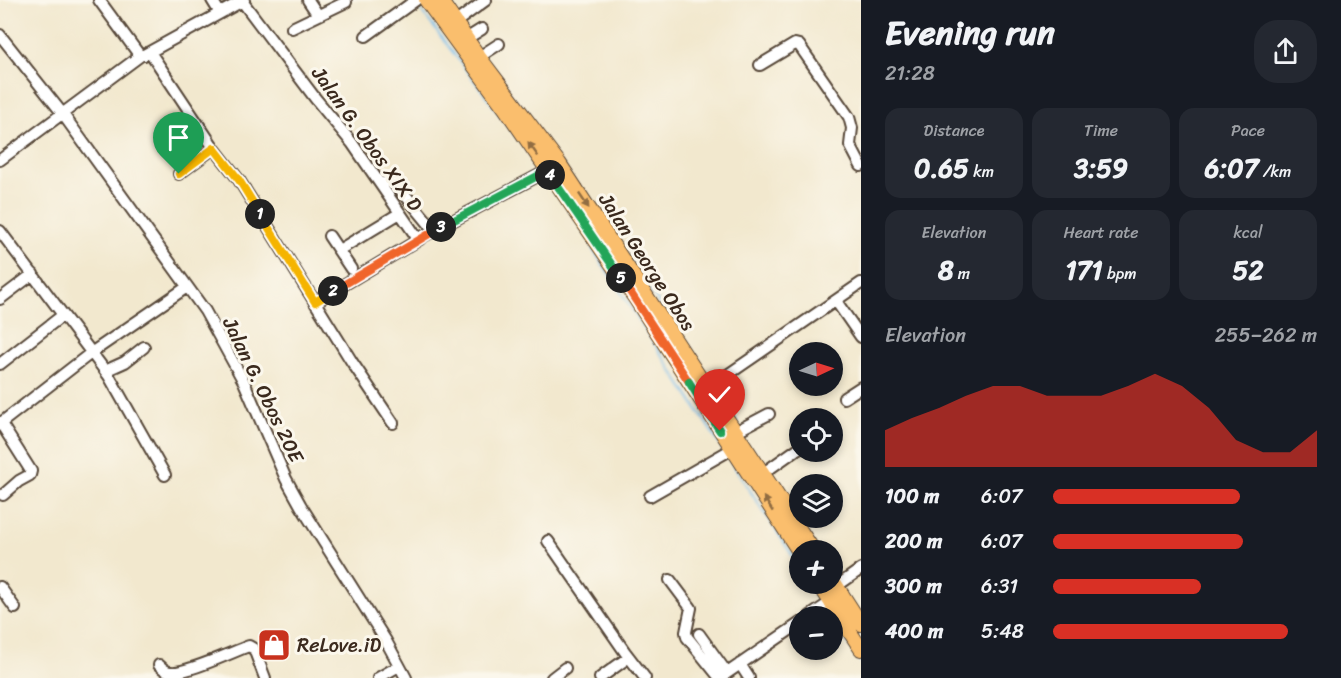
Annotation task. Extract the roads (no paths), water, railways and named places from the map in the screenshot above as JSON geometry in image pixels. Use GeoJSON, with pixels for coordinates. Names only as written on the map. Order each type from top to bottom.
{"type":"FeatureCollection","features":[{"type":"Feature","properties":{"kind":"main road","name":"Jalan George Obos"},"geometry":{"type":"LineString","coordinates":[[426,0],[505,108],[635,298],[792,540]]}},
{"type":"Feature","properties":{"kind":"main road","name":"Jalan George Obos"},"geometry":{"type":"LineString","coordinates":[[440,0],[479,57],[559,163],[806,540]]}},
{"type":"Feature","properties":{"kind":"main road"},"geometry":{"type":"LineString","coordinates":[[843,591],[861,624]]}},
{"type":"Feature","properties":{"kind":"main road"},"geometry":{"type":"LineString","coordinates":[[826,594],[861,649]]}},
{"type":"Feature","properties":{"kind":"street"},"geometry":{"type":"LineString","coordinates":[[99,0],[145,54],[239,180],[393,423]]}},
{"type":"Feature","properties":{"kind":"street"},"geometry":{"type":"LineString","coordinates":[[212,0],[220,13]]}},
{"type":"Feature","properties":{"kind":"street"},"geometry":{"type":"LineString","coordinates":[[0,160],[145,54],[243,0]]}},
{"type":"Feature","properties":{"kind":"street","name":"Jalan G. Obos XIX D"},"geometry":{"type":"LineString","coordinates":[[243,0],[315,98],[352,143],[420,239],[547,171]]}},
{"type":"Feature","properties":{"kind":"street"},"geometry":{"type":"LineString","coordinates":[[308,0],[318,15]]}},
{"type":"Feature","properties":{"kind":"street"},"geometry":{"type":"LineString","coordinates":[[366,36],[416,0]]}},
{"type":"Feature","properties":{"kind":"street"},"geometry":{"type":"LineString","coordinates":[[456,22],[486,0]]}},
{"type":"Feature","properties":{"kind":"street"},"geometry":{"type":"LineString","coordinates":[[292,28],[346,2]]}},
{"type":"Feature","properties":{"kind":"street"},"geometry":{"type":"LineString","coordinates":[[466,39],[482,29]]}},
{"type":"Feature","properties":{"kind":"street","name":"Jalan G. Obos 20E"},"geometry":{"type":"LineString","coordinates":[[0,35],[62,113],[204,311],[230,354],[286,479],[317,533],[386,641],[406,678]]}},
{"type":"Feature","properties":{"kind":"street"},"geometry":{"type":"LineString","coordinates":[[479,57],[499,44]]}},
{"type":"Feature","properties":{"kind":"street"},"geometry":{"type":"LineString","coordinates":[[760,65],[795,44],[799,45],[849,117],[852,128],[850,145],[861,166]]}},
{"type":"Feature","properties":{"kind":"street"},"geometry":{"type":"LineString","coordinates":[[179,174],[214,148]]}},
{"type":"Feature","properties":{"kind":"street"},"geometry":{"type":"LineString","coordinates":[[381,185],[393,178],[435,231]]}},
{"type":"Feature","properties":{"kind":"street"},"geometry":{"type":"LineString","coordinates":[[339,250],[400,213]]}},
{"type":"Feature","properties":{"kind":"street"},"geometry":{"type":"LineString","coordinates":[[1,235],[105,371],[165,475]]}},
{"type":"Feature","properties":{"kind":"street"},"geometry":{"type":"LineString","coordinates":[[329,236],[351,269]]}},
{"type":"Feature","properties":{"kind":"street"},"geometry":{"type":"LineString","coordinates":[[315,302],[420,239]]}},
{"type":"Feature","properties":{"kind":"street"},"geometry":{"type":"LineString","coordinates":[[0,298],[33,274]]}},
{"type":"Feature","properties":{"kind":"street"},"geometry":{"type":"LineString","coordinates":[[707,389],[861,283]]}},
{"type":"Feature","properties":{"kind":"street"},"geometry":{"type":"LineString","coordinates":[[3,495],[30,475],[31,471],[1,422],[91,352],[187,286]]}},
{"type":"Feature","properties":{"kind":"street"},"geometry":{"type":"LineString","coordinates":[[836,301],[861,337]]}},
{"type":"Feature","properties":{"kind":"street"},"geometry":{"type":"LineString","coordinates":[[0,364],[63,315]]}},
{"type":"Feature","properties":{"kind":"street"},"geometry":{"type":"LineString","coordinates":[[105,371],[125,362],[144,347]]}},
{"type":"Feature","properties":{"kind":"street"},"geometry":{"type":"LineString","coordinates":[[844,398],[861,387]]}},
{"type":"Feature","properties":{"kind":"street"},"geometry":{"type":"LineString","coordinates":[[735,432],[769,414]]}},
{"type":"Feature","properties":{"kind":"street"},"geometry":{"type":"LineString","coordinates":[[650,496],[732,449]]}},
{"type":"Feature","properties":{"kind":"street"},"geometry":{"type":"LineString","coordinates":[[762,474],[789,455]]}},
{"type":"Feature","properties":{"kind":"street"},"geometry":{"type":"LineString","coordinates":[[548,541],[645,678]]}},
{"type":"Feature","properties":{"kind":"street"},"geometry":{"type":"LineString","coordinates":[[843,579],[861,569]]}},
{"type":"Feature","properties":{"kind":"street"},"geometry":{"type":"LineString","coordinates":[[670,580],[691,608],[687,638],[722,676]]}},
{"type":"Feature","properties":{"kind":"street"},"geometry":{"type":"LineString","coordinates":[[0,587],[15,608]]}},
{"type":"Feature","properties":{"kind":"street"},"geometry":{"type":"LineString","coordinates":[[825,606],[831,602]]}},
{"type":"Feature","properties":{"kind":"street"},"geometry":{"type":"LineString","coordinates":[[722,676],[789,631]]}},
{"type":"Feature","properties":{"kind":"street"},"geometry":{"type":"LineString","coordinates":[[699,634],[722,676]]}},
{"type":"Feature","properties":{"kind":"street"},"geometry":{"type":"LineString","coordinates":[[159,665],[167,672],[185,670],[249,646],[254,649],[265,678]]}},
{"type":"Feature","properties":{"kind":"street"},"geometry":{"type":"LineString","coordinates":[[600,678],[629,657]]}},
{"type":"Feature","properties":{"kind":"street"},"geometry":{"type":"LineString","coordinates":[[740,664],[749,678]]}},
{"type":"Feature","properties":{"kind":"street"},"geometry":{"type":"LineString","coordinates":[[378,678],[399,666]]}},
{"type":"Feature","properties":{"kind":"street"},"geometry":{"type":"LineString","coordinates":[[552,678],[565,668]]}},
{"type":"Feature","properties":{"kind":"waterway"},"geometry":{"type":"LineString","coordinates":[[417,5],[520,141]]}},
{"type":"Feature","properties":{"kind":"waterway"},"geometry":{"type":"LineString","coordinates":[[592,248],[723,449]]}},
{"type":"Feature","properties":{"kind":"waterway"},"geometry":{"type":"LineString","coordinates":[[625,252],[709,379]]}},
{"type":"Feature","properties":{"kind":"waterway"},"geometry":{"type":"LineString","coordinates":[[716,388],[738,423]]}},
{"type":"Feature","properties":{"kind":"waterway"},"geometry":{"type":"LineString","coordinates":[[728,457],[789,550]]}},
{"type":"Feature","properties":{"kind":"waterway"},"geometry":{"type":"LineString","coordinates":[[816,594],[823,604]]}},
{"type":"Feature","properties":{"kind":"waterway"},"geometry":{"type":"LineString","coordinates":[[843,635],[861,662]]}},
{"type":"Feature","properties":{"kind":"place","name":"ReLove.iD"},"geometry":{"type":"Point","coordinates":[274,645]}}]}
